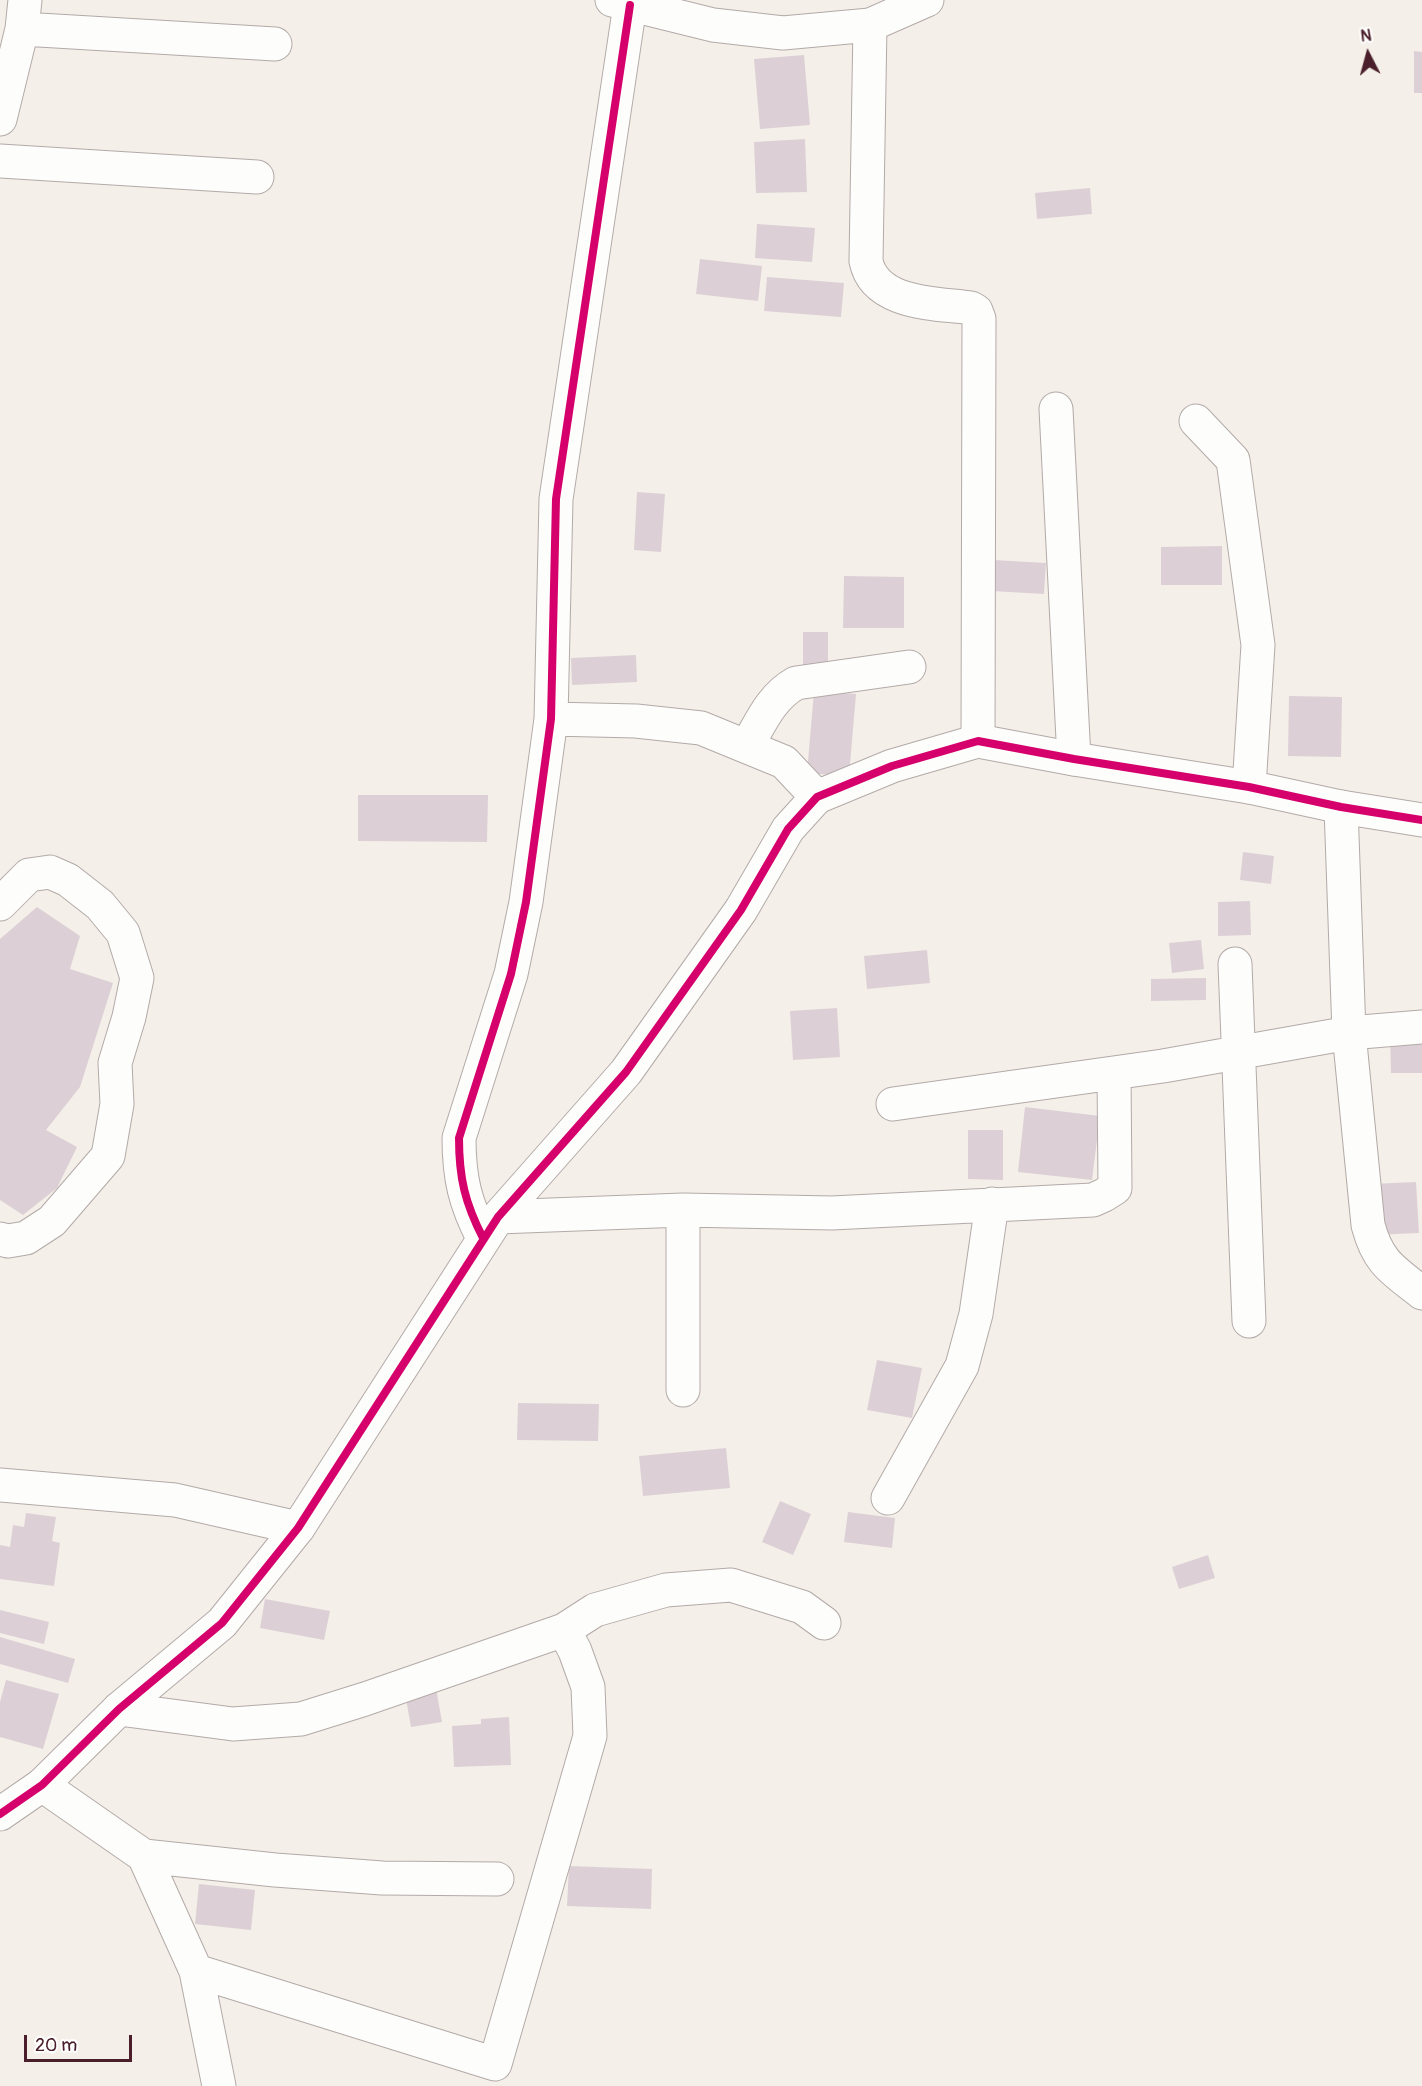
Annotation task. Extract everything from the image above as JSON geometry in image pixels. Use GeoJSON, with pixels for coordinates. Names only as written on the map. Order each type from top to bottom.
{"type":"FeatureCollection","features":[{"type":"Feature","properties":{"kind":"street"},"geometry":{"type":"LineString","coordinates":[[927,0],[870,25],[783,33],[713,26],[621,3],[556,499],[551,719],[526,902],[511,974],[459,1138],[459,1163],[463,1186],[470,1212],[490,1227],[682,1210],[832,1213],[1092,1200],[1115,1188],[1114,1073]]}},
{"type":"Feature","properties":{"kind":"street"},"geometry":{"type":"LineString","coordinates":[[0,119],[24,14],[275,44]]}},
{"type":"Feature","properties":{"kind":"street"},"geometry":{"type":"LineString","coordinates":[[870,25],[866,261],[868,271],[873,280],[896,295],[908,299],[971,308],[976,311],[980,319],[978,741]]}},
{"type":"Feature","properties":{"kind":"street"},"geometry":{"type":"LineString","coordinates":[[0,161],[257,177]]}},
{"type":"Feature","properties":{"kind":"street"},"geometry":{"type":"LineString","coordinates":[[1056,409],[1074,759]]}},
{"type":"Feature","properties":{"kind":"street"},"geometry":{"type":"LineString","coordinates":[[1196,421],[1233,460],[1258,645],[1249,787]]}},
{"type":"Feature","properties":{"kind":"street"},"geometry":{"type":"LineString","coordinates":[[747,746],[772,702],[796,683],[909,667]]}},
{"type":"Feature","properties":{"kind":"street"},"geometry":{"type":"LineString","coordinates":[[551,719],[636,720],[701,728],[784,762],[817,797]]}},
{"type":"Feature","properties":{"kind":"street"},"geometry":{"type":"LineString","coordinates":[[0,1814],[42,1785],[119,1709],[222,1623],[298,1528],[490,1227],[626,1072],[741,910],[788,829],[817,797],[892,766],[978,741],[1249,787],[1341,807],[1422,820]]}},
{"type":"Feature","properties":{"kind":"street"},"geometry":{"type":"LineString","coordinates":[[1341,807],[1349,1034],[1368,1225],[1374,1246],[1386,1264],[1422,1293]]}},
{"type":"Feature","properties":{"kind":"street"},"geometry":{"type":"LineString","coordinates":[[0,904],[29,875],[50,872],[68,880],[100,905],[123,933],[137,978],[129,1017],[115,1063],[117,1104],[108,1156],[52,1221],[26,1238],[8,1241],[0,1239]]}},
{"type":"Feature","properties":{"kind":"street"},"geometry":{"type":"LineString","coordinates":[[1235,964],[1249,1321]]}},
{"type":"Feature","properties":{"kind":"street"},"geometry":{"type":"LineString","coordinates":[[893,1104],[1114,1073],[1349,1034],[1422,1026]]}},
{"type":"Feature","properties":{"kind":"street"},"geometry":{"type":"LineString","coordinates":[[888,1498],[962,1366],[976,1314],[992,1204]]}},
{"type":"Feature","properties":{"kind":"street"},"geometry":{"type":"LineString","coordinates":[[682,1210],[683,1390]]}},
{"type":"Feature","properties":{"kind":"street"},"geometry":{"type":"LineString","coordinates":[[0,1485],[175,1500],[298,1528]]}},
{"type":"Feature","properties":{"kind":"street"},"geometry":{"type":"LineString","coordinates":[[119,1709],[233,1724],[301,1719],[564,1630],[595,1611],[666,1590],[731,1585],[802,1607],[824,1623]]}},
{"type":"Feature","properties":{"kind":"street"},"geometry":{"type":"LineString","coordinates":[[195,1971],[495,2064],[590,1736],[588,1687],[575,1651],[564,1630]]}},
{"type":"Feature","properties":{"kind":"street"},"geometry":{"type":"LineString","coordinates":[[42,1785],[144,1856],[274,1870],[382,1878],[497,1879]]}},
{"type":"Feature","properties":{"kind":"street"},"geometry":{"type":"LineString","coordinates":[[144,1856],[195,1971],[219,2086]]}},
{"type":"Feature","properties":{"kind":"building"},"geometry":{"type":"Polygon","coordinates":[[[1414,51],[1422,52],[1422,93],[1414,93],[1414,51]]]}},
{"type":"Feature","properties":{"kind":"building"},"geometry":{"type":"Polygon","coordinates":[[[804,55],[810,125],[760,129],[754,59],[804,55]]]}},
{"type":"Feature","properties":{"kind":"building"},"geometry":{"type":"Polygon","coordinates":[[[805,139],[807,192],[756,193],[754,142],[805,139]]]}},
{"type":"Feature","properties":{"kind":"building"},"geometry":{"type":"Polygon","coordinates":[[[1090,188],[1092,214],[1037,219],[1035,193],[1090,188]]]}},
{"type":"Feature","properties":{"kind":"building"},"geometry":{"type":"Polygon","coordinates":[[[757,224],[815,228],[812,262],[755,258],[757,224]]]}},
{"type":"Feature","properties":{"kind":"building"},"geometry":{"type":"Polygon","coordinates":[[[700,259],[762,266],[758,301],[696,294],[700,259]]]}},
{"type":"Feature","properties":{"kind":"building"},"geometry":{"type":"Polygon","coordinates":[[[767,277],[844,283],[841,317],[764,311],[767,277]]]}},
{"type":"Feature","properties":{"kind":"building"},"geometry":{"type":"Polygon","coordinates":[[[637,492],[665,494],[661,552],[634,550],[637,492]]]}},
{"type":"Feature","properties":{"kind":"building"},"geometry":{"type":"Polygon","coordinates":[[[1222,546],[1222,585],[1161,585],[1161,547],[1222,546]]]}},
{"type":"Feature","properties":{"kind":"building"},"geometry":{"type":"Polygon","coordinates":[[[994,560],[1046,563],[1044,594],[992,591],[994,560]]]}},
{"type":"Feature","properties":{"kind":"building"},"geometry":{"type":"Polygon","coordinates":[[[844,576],[904,577],[904,628],[843,628],[844,576]]]}},
{"type":"Feature","properties":{"kind":"building"},"geometry":{"type":"Polygon","coordinates":[[[803,632],[828,632],[828,675],[803,675],[803,632]]]}},
{"type":"Feature","properties":{"kind":"building"},"geometry":{"type":"Polygon","coordinates":[[[636,655],[637,682],[572,685],[571,658],[636,655]]]}},
{"type":"Feature","properties":{"kind":"building"},"geometry":{"type":"Polygon","coordinates":[[[814,691],[856,694],[849,776],[807,773],[814,691]]]}},
{"type":"Feature","properties":{"kind":"building"},"geometry":{"type":"Polygon","coordinates":[[[1289,696],[1342,697],[1341,757],[1288,756],[1289,696]]]}},
{"type":"Feature","properties":{"kind":"building"},"geometry":{"type":"Polygon","coordinates":[[[358,795],[488,795],[487,842],[358,841],[358,795]]]}},
{"type":"Feature","properties":{"kind":"building"},"geometry":{"type":"Polygon","coordinates":[[[1243,852],[1274,856],[1271,884],[1240,880],[1243,852]]]}},
{"type":"Feature","properties":{"kind":"building"},"geometry":{"type":"Polygon","coordinates":[[[1250,901],[1251,935],[1218,936],[1218,902],[1250,901]]]}},
{"type":"Feature","properties":{"kind":"building"},"geometry":{"type":"Polygon","coordinates":[[[37,907],[80,936],[70,969],[113,983],[80,1087],[46,1130],[77,1147],[57,1188],[23,1215],[0,1200],[0,939],[37,907]]]}},
{"type":"Feature","properties":{"kind":"building"},"geometry":{"type":"Polygon","coordinates":[[[1201,940],[1204,969],[1172,973],[1169,943],[1201,940]]]}},
{"type":"Feature","properties":{"kind":"building"},"geometry":{"type":"Polygon","coordinates":[[[927,950],[930,983],[867,989],[864,956],[927,950]]]}},
{"type":"Feature","properties":{"kind":"building"},"geometry":{"type":"Polygon","coordinates":[[[1206,978],[1206,1000],[1151,1001],[1151,979],[1206,978]]]}},
{"type":"Feature","properties":{"kind":"building"},"geometry":{"type":"Polygon","coordinates":[[[837,1008],[840,1057],[793,1060],[790,1011],[837,1008]]]}},
{"type":"Feature","properties":{"kind":"building"},"geometry":{"type":"Polygon","coordinates":[[[1422,1034],[1422,1073],[1391,1073],[1390,1035],[1422,1034]]]}},
{"type":"Feature","properties":{"kind":"building"},"geometry":{"type":"Polygon","coordinates":[[[1025,1107],[1100,1116],[1092,1180],[1018,1172],[1025,1107]]]}},
{"type":"Feature","properties":{"kind":"building"},"geometry":{"type":"Polygon","coordinates":[[[968,1130],[1003,1130],[1003,1180],[968,1179],[968,1130]]]}},
{"type":"Feature","properties":{"kind":"building"},"geometry":{"type":"Polygon","coordinates":[[[1416,1182],[1419,1233],[1374,1235],[1371,1184],[1416,1182]]]}},
{"type":"Feature","properties":{"kind":"building"},"geometry":{"type":"Polygon","coordinates":[[[877,1360],[922,1368],[912,1418],[867,1410],[877,1360]]]}},
{"type":"Feature","properties":{"kind":"building"},"geometry":{"type":"Polygon","coordinates":[[[518,1403],[599,1404],[598,1441],[517,1440],[518,1403]]]}},
{"type":"Feature","properties":{"kind":"building"},"geometry":{"type":"Polygon","coordinates":[[[726,1448],[730,1488],[643,1496],[639,1456],[726,1448]]]}},
{"type":"Feature","properties":{"kind":"building"},"geometry":{"type":"Polygon","coordinates":[[[780,1501],[811,1514],[793,1555],[762,1542],[780,1501]]]}},
{"type":"Feature","properties":{"kind":"building"},"geometry":{"type":"Polygon","coordinates":[[[848,1512],[895,1518],[892,1548],[844,1542],[848,1512]]]}},
{"type":"Feature","properties":{"kind":"building"},"geometry":{"type":"Polygon","coordinates":[[[26,1513],[56,1517],[52,1541],[60,1543],[54,1586],[0,1579],[0,1545],[10,1547],[13,1525],[24,1527],[26,1513]]]}},
{"type":"Feature","properties":{"kind":"building"},"geometry":{"type":"Polygon","coordinates":[[[1208,1555],[1215,1578],[1179,1589],[1172,1567],[1208,1555]]]}},
{"type":"Feature","properties":{"kind":"building"},"geometry":{"type":"Polygon","coordinates":[[[265,1599],[330,1611],[324,1640],[260,1628],[265,1599]]]}},
{"type":"Feature","properties":{"kind":"building"},"geometry":{"type":"Polygon","coordinates":[[[0,1610],[49,1622],[44,1644],[0,1633],[0,1610]]]}},
{"type":"Feature","properties":{"kind":"building"},"geometry":{"type":"Polygon","coordinates":[[[0,1637],[75,1659],[68,1683],[0,1664],[0,1637]]]}},
{"type":"Feature","properties":{"kind":"building"},"geometry":{"type":"Polygon","coordinates":[[[6,1680],[59,1694],[43,1749],[0,1737],[0,1702],[6,1680]]]}},
{"type":"Feature","properties":{"kind":"building"},"geometry":{"type":"Polygon","coordinates":[[[436,1688],[442,1722],[411,1727],[405,1693],[436,1688]]]}},
{"type":"Feature","properties":{"kind":"building"},"geometry":{"type":"Polygon","coordinates":[[[509,1717],[511,1765],[454,1767],[452,1726],[481,1724],[481,1719],[509,1717]]]}},
{"type":"Feature","properties":{"kind":"building"},"geometry":{"type":"Polygon","coordinates":[[[569,1866],[652,1869],[651,1909],[567,1906],[569,1866]]]}},
{"type":"Feature","properties":{"kind":"building"},"geometry":{"type":"Polygon","coordinates":[[[199,1884],[255,1890],[251,1930],[195,1924],[199,1884]]]}},
{"type":"Feature","properties":{"kind":"cycle path"},"geometry":{"type":"LineString","coordinates":[[483,1238],[464,1190],[459,1138],[511,974],[526,902],[551,719],[556,499],[630,5]]}},
{"type":"Feature","properties":{"kind":"cycle path"},"geometry":{"type":"LineString","coordinates":[[0,1814],[42,1785],[119,1709],[222,1623],[298,1528],[498,1217],[626,1072],[741,910],[788,829],[817,797],[892,766],[978,741],[1249,787],[1341,807],[1422,820]]}}]}
